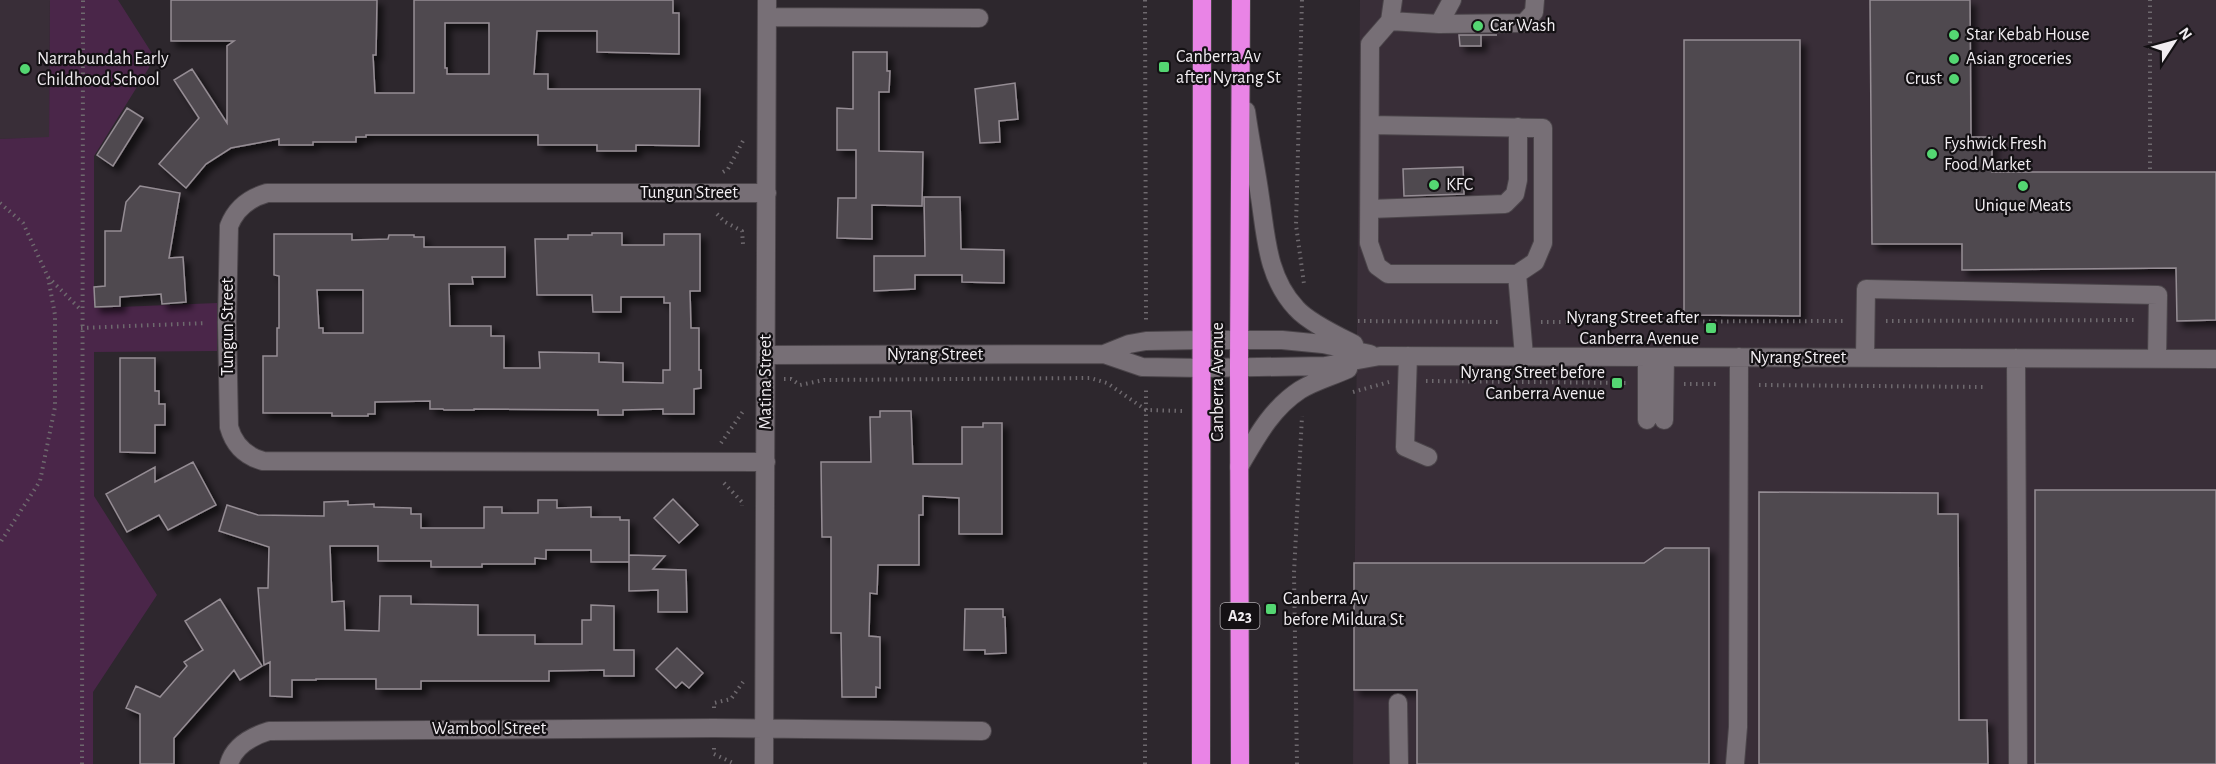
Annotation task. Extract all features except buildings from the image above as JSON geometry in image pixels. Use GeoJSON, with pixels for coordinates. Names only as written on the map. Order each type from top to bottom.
{"type":"FeatureCollection","features":[{"type":"Feature","properties":{"kind":"highway","name":"Canberra Avenue"},"geometry":{"type":"LineString","coordinates":[[1202,0],[1202,764]]}},
{"type":"Feature","properties":{"kind":"highway","name":"Canberra Avenue"},"geometry":{"type":"LineString","coordinates":[[1240,764],[1241,0]]}},
{"type":"Feature","properties":{"kind":"street"},"geometry":{"type":"LineString","coordinates":[[1370,125],[1543,128],[1544,243],[1535,262],[1517,274],[1388,274],[1377,266],[1370,243],[1370,125],[1370,44],[1390,21],[1393,0]]}},
{"type":"Feature","properties":{"kind":"street"},"geometry":{"type":"LineString","coordinates":[[1439,24],[1452,0]]}},
{"type":"Feature","properties":{"kind":"street"},"geometry":{"type":"LineString","coordinates":[[1390,21],[1439,24],[1524,23],[1534,12],[1535,0]]}},
{"type":"Feature","properties":{"kind":"street"},"geometry":{"type":"LineString","coordinates":[[767,8],[980,18]]}},
{"type":"Feature","properties":{"kind":"street","name":"Matina Street"},"geometry":{"type":"LineString","coordinates":[[764,764],[767,8]]}},
{"type":"Feature","properties":{"kind":"street"},"geometry":{"type":"LineString","coordinates":[[1241,82],[1260,198],[1264,239],[1277,281],[1296,309],[1332,333],[1380,356]]}},
{"type":"Feature","properties":{"kind":"street"},"geometry":{"type":"LineString","coordinates":[[1370,209],[1505,204],[1515,194],[1518,180],[1518,127]]}},
{"type":"Feature","properties":{"kind":"street","name":"Tungun Street"},"geometry":{"type":"LineString","coordinates":[[766,462],[268,462],[241,450],[233,440],[229,427],[227,322],[229,226],[238,209],[249,200],[261,195],[274,193],[767,193]]}},
{"type":"Feature","properties":{"kind":"street"},"geometry":{"type":"LineString","coordinates":[[1517,274],[1524,357]]}},
{"type":"Feature","properties":{"kind":"street"},"geometry":{"type":"LineString","coordinates":[[1865,358],[1866,289],[2158,295],[2157,359]]}},
{"type":"Feature","properties":{"kind":"street","name":"Nyrang Street"},"geometry":{"type":"LineString","coordinates":[[1104,354],[1129,344],[1146,341],[1282,340],[1323,344],[1380,356]]}},
{"type":"Feature","properties":{"kind":"street","name":"Nyrang Street"},"geometry":{"type":"LineString","coordinates":[[766,355],[1104,354],[1142,367],[1202,368],[1325,366],[1380,356],[2216,359]]}},
{"type":"Feature","properties":{"kind":"street"},"geometry":{"type":"LineString","coordinates":[[1239,467],[1275,411],[1301,389],[1380,356]]}},
{"type":"Feature","properties":{"kind":"street"},"geometry":{"type":"LineString","coordinates":[[1408,356],[1405,447],[1428,457]]}},
{"type":"Feature","properties":{"kind":"street"},"geometry":{"type":"LineString","coordinates":[[1655,420],[1656,357]]}},
{"type":"Feature","properties":{"kind":"street"},"geometry":{"type":"LineString","coordinates":[[1735,764],[1738,727],[1738,357]]}},
{"type":"Feature","properties":{"kind":"street"},"geometry":{"type":"LineString","coordinates":[[2016,358],[2018,764]]}},
{"type":"Feature","properties":{"kind":"street"},"geometry":{"type":"LineString","coordinates":[[1398,703],[1399,764]]}},
{"type":"Feature","properties":{"kind":"street","name":"Wambool Street"},"geometry":{"type":"LineString","coordinates":[[229,764],[231,757],[241,746],[254,736],[269,731],[714,728],[982,731]]}},
{"type":"Feature","properties":{"kind":"path"},"geometry":{"type":"LineString","coordinates":[[82,764],[83,0]]}},
{"type":"Feature","properties":{"kind":"path"},"geometry":{"type":"LineString","coordinates":[[1302,0],[1296,225],[1304,288]]}},
{"type":"Feature","properties":{"kind":"path"},"geometry":{"type":"LineString","coordinates":[[2150,0],[2150,169]]}},
{"type":"Feature","properties":{"kind":"path"},"geometry":{"type":"LineString","coordinates":[[744,129],[744,141],[728,169],[712,179],[712,209],[725,222],[742,231],[744,254]]}},
{"type":"Feature","properties":{"kind":"path"},"geometry":{"type":"LineString","coordinates":[[0,203],[23,223],[48,277],[55,315],[55,407],[40,481],[0,543]]}},
{"type":"Feature","properties":{"kind":"path"},"geometry":{"type":"LineString","coordinates":[[48,277],[81,310]]}},
{"type":"Feature","properties":{"kind":"path"},"geometry":{"type":"LineString","coordinates":[[1363,322],[2157,320]]}},
{"type":"Feature","properties":{"kind":"path"},"geometry":{"type":"LineString","coordinates":[[81,328],[227,322]]}},
{"type":"Feature","properties":{"kind":"path"},"geometry":{"type":"LineString","coordinates":[[766,377],[791,379],[801,385],[824,380],[1090,378],[1107,383],[1146,410],[1202,411]]}},
{"type":"Feature","properties":{"kind":"path"},"geometry":{"type":"LineString","coordinates":[[742,514],[742,502],[727,484],[714,478],[713,444],[721,443],[744,412],[744,400]]}},
{"type":"Feature","properties":{"kind":"path"},"geometry":{"type":"LineString","coordinates":[[1297,764],[1294,573],[1302,412]]}},
{"type":"Feature","properties":{"kind":"path"},"geometry":{"type":"LineString","coordinates":[[735,764],[714,754],[714,703],[732,699],[744,680]]}},
{"type":"Feature","properties":{"kind":"shaded area","name":"Narrabundah Early Childhood School"},"geometry":{"type":"Polygon","coordinates":[[[0,0],[50,0],[49,138],[0,139],[0,0]]]}},
{"type":"Feature","properties":{"kind":"shaded area"},"geometry":{"type":"Polygon","coordinates":[[[50,0],[118,0],[155,58],[94,156],[94,308],[217,303],[217,351],[94,352],[94,496],[157,595],[93,692],[93,764],[0,764],[0,139],[49,137],[50,0]]]}},
{"type":"Feature","properties":{"kind":"shaded area"},"geometry":{"type":"Polygon","coordinates":[[[1360,0],[2216,0],[2216,764],[1353,764],[1360,0]]]}},
{"type":"Feature","properties":{"kind":"place","name":"Car Wash"},"geometry":{"type":"Point","coordinates":[1478,26]}},
{"type":"Feature","properties":{"kind":"place","name":"Star Kebab House"},"geometry":{"type":"Point","coordinates":[1954,35]}},
{"type":"Feature","properties":{"kind":"place","name":"Asian groceries"},"geometry":{"type":"Point","coordinates":[1954,59]}},
{"type":"Feature","properties":{"kind":"place","name":"Canberra Av after Nyrang St"},"geometry":{"type":"Point","coordinates":[1164,67]}},
{"type":"Feature","properties":{"kind":"place","name":"Narrabundah Early Childhood School"},"geometry":{"type":"Point","coordinates":[25,69]}},
{"type":"Feature","properties":{"kind":"place","name":"Crust"},"geometry":{"type":"Point","coordinates":[1954,79]}},
{"type":"Feature","properties":{"kind":"place","name":"Fyshwick Fresh Food Market"},"geometry":{"type":"Point","coordinates":[1932,154]}},
{"type":"Feature","properties":{"kind":"place","name":"KFC"},"geometry":{"type":"Point","coordinates":[1434,185]}},
{"type":"Feature","properties":{"kind":"place","name":"Unique Meats"},"geometry":{"type":"Point","coordinates":[2023,186]}},
{"type":"Feature","properties":{"kind":"place","name":"Nyrang Street after Canberra Avenue"},"geometry":{"type":"Point","coordinates":[1711,328]}},
{"type":"Feature","properties":{"kind":"place","name":"Nyrang Street before Canberra Avenue"},"geometry":{"type":"Point","coordinates":[1617,383]}},
{"type":"Feature","properties":{"kind":"place","name":"Canberra Av before Mildura St"},"geometry":{"type":"Point","coordinates":[1271,609]}}]}
